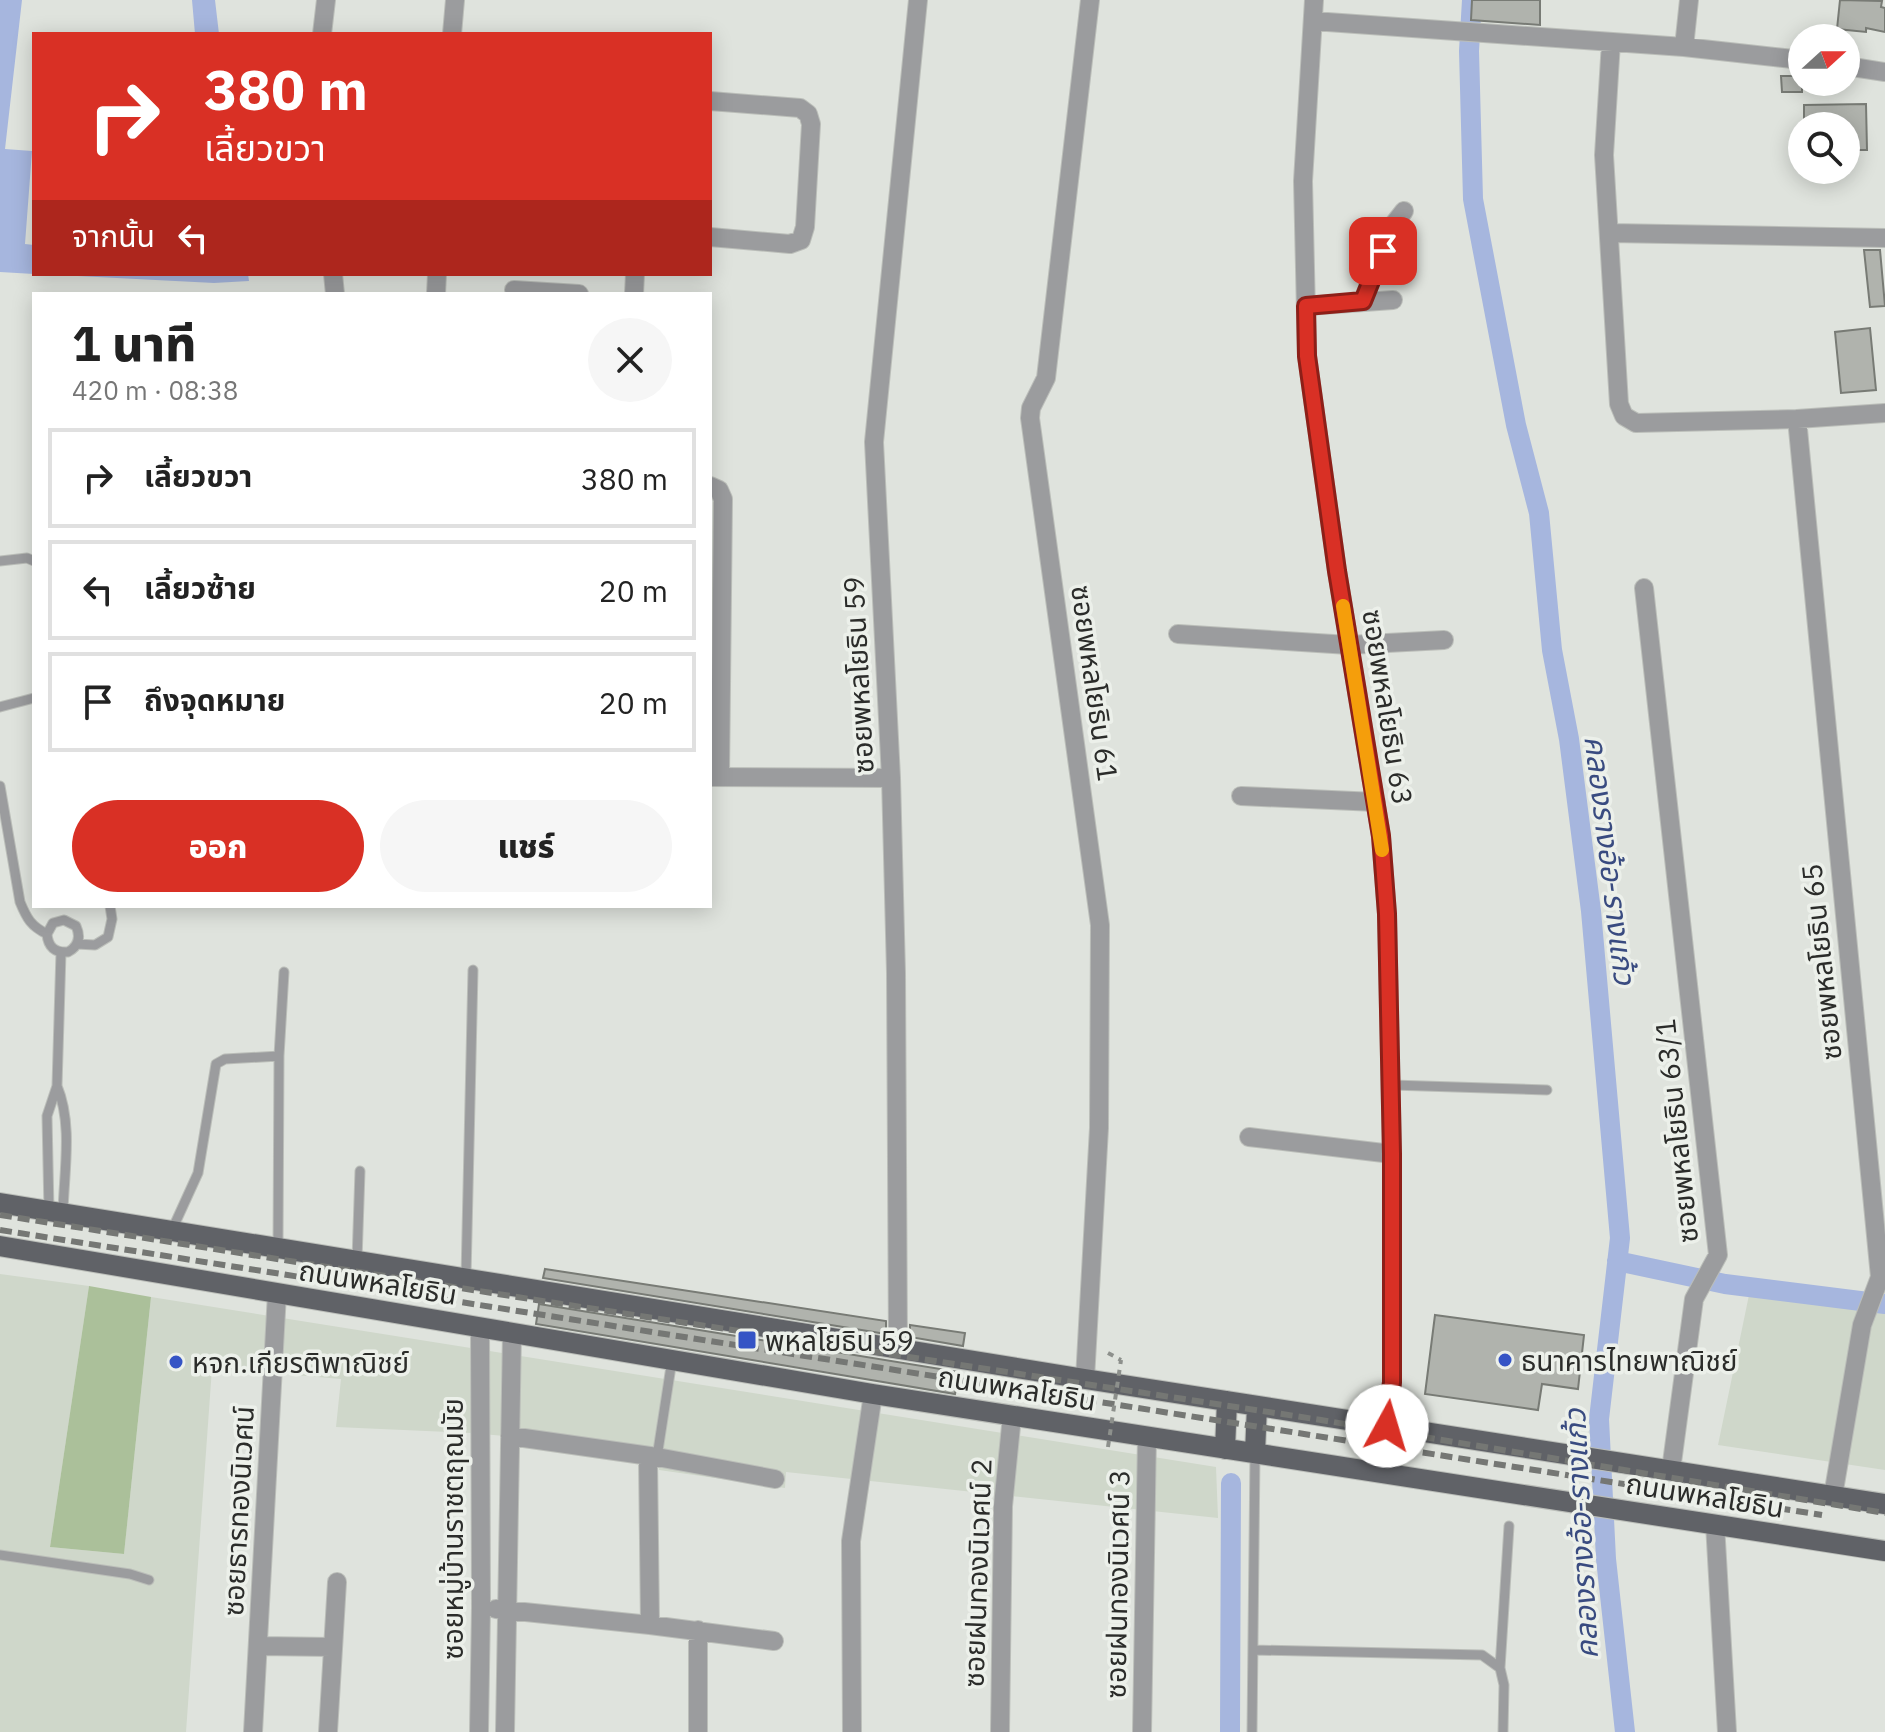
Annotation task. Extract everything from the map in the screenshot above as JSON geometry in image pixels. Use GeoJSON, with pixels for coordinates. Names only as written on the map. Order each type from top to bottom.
{"type":"FeatureCollection","features":[{"type":"Feature","properties":{"kind":"main road","name":"ถนนพหลโยธิน"},"geometry":{"type":"LineString","coordinates":[[0,1203],[1085,1379],[1885,1504]]}},
{"type":"Feature","properties":{"kind":"main road","name":"ถนนพหลโยธิน"},"geometry":{"type":"LineString","coordinates":[[0,1246],[873,1394],[1885,1551]]}},
{"type":"Feature","properties":{"kind":"main road"},"geometry":{"type":"LineString","coordinates":[[1225,1449],[1227,1401]]}},
{"type":"Feature","properties":{"kind":"main road"},"geometry":{"type":"LineString","coordinates":[[1255,1453],[1257,1406]]}},
{"type":"Feature","properties":{"kind":"street"},"geometry":{"type":"LineString","coordinates":[[322,32],[326,0]]}},
{"type":"Feature","properties":{"kind":"street"},"geometry":{"type":"LineString","coordinates":[[452,32],[455,0]]}},
{"type":"Feature","properties":{"kind":"street","name":"ซอยพหลโยธิน 59"},"geometry":{"type":"LineString","coordinates":[[898,1349],[896,973],[891,778],[874,442],[918,0]]}},
{"type":"Feature","properties":{"kind":"street","name":"ซอยพหลโยธิน 61"},"geometry":{"type":"LineString","coordinates":[[1085,1379],[1099,1128],[1100,925],[1030,418],[1031,408],[1046,378],[1090,0]]}},
{"type":"Feature","properties":{"kind":"street","name":"ซอยพหลโยธิน 63"},"geometry":{"type":"LineString","coordinates":[[1314,0],[1303,181],[1307,356],[1349,645],[1376,802],[1387,914],[1392,1085],[1392,1382],[1387,1426]]}},
{"type":"Feature","properties":{"kind":"street"},"geometry":{"type":"LineString","coordinates":[[1684,47],[1689,0]]}},
{"type":"Feature","properties":{"kind":"street"},"geometry":{"type":"LineString","coordinates":[[1313,21],[1684,47],[1788,58]]}},
{"type":"Feature","properties":{"kind":"street"},"geometry":{"type":"LineString","coordinates":[[1611,42],[1604,155],[1619,404],[1624,416],[1636,423],[1797,419],[1885,413]]}},
{"type":"Feature","properties":{"kind":"street"},"geometry":{"type":"LineString","coordinates":[[1860,68],[1885,72]]}},
{"type":"Feature","properties":{"kind":"street"},"geometry":{"type":"LineString","coordinates":[[712,101],[800,108],[808,114],[811,124],[805,227],[801,240],[790,244],[712,237]]}},
{"type":"Feature","properties":{"kind":"street"},"geometry":{"type":"LineString","coordinates":[[1363,301],[1390,229],[1404,211]]}},
{"type":"Feature","properties":{"kind":"street"},"geometry":{"type":"LineString","coordinates":[[1610,233],[1885,238]]}},
{"type":"Feature","properties":{"kind":"street"},"geometry":{"type":"LineString","coordinates":[[514,290],[546,292]]}},
{"type":"Feature","properties":{"kind":"street"},"geometry":{"type":"LineString","coordinates":[[1306,306],[1393,300]]}},
{"type":"Feature","properties":{"kind":"street","name":"ซอยพหลโยธิน 65"},"geometry":{"type":"LineString","coordinates":[[1797,419],[1880,1277],[1862,1325],[1833,1496]]}},
{"type":"Feature","properties":{"kind":"street"},"geometry":{"type":"LineString","coordinates":[[712,487],[719,490],[723,499],[715,777],[891,778]]}},
{"type":"Feature","properties":{"kind":"street","name":"ซอยพหลโยธิน 63/1"},"geometry":{"type":"LineString","coordinates":[[1644,588],[1718,1255],[1694,1299],[1671,1470]]}},
{"type":"Feature","properties":{"kind":"street"},"geometry":{"type":"LineString","coordinates":[[1178,634],[1349,645],[1444,640]]}},
{"type":"Feature","properties":{"kind":"street"},"geometry":{"type":"LineString","coordinates":[[1241,796],[1376,802]]}},
{"type":"Feature","properties":{"kind":"street"},"geometry":{"type":"LineString","coordinates":[[1249,1137],[1392,1154]]}},
{"type":"Feature","properties":{"kind":"street","name":"ซอยธารทองนิเวศน์"},"geometry":{"type":"LineString","coordinates":[[253,1732],[277,1293]]}},
{"type":"Feature","properties":{"kind":"street","name":"ซอยหมู่บ้านราชตฤณมัย"},"geometry":{"type":"LineString","coordinates":[[479,1732],[480,1327]]}},
{"type":"Feature","properties":{"kind":"street","name":"ซอยหมู่บ้านราชตฤณมัย"},"geometry":{"type":"LineString","coordinates":[[505,1732],[512,1333]]}},
{"type":"Feature","properties":{"kind":"street"},"geometry":{"type":"LineString","coordinates":[[852,1732],[851,1541],[873,1394]]}},
{"type":"Feature","properties":{"kind":"street","name":"ซอยฝนทองนิเวศน์ 2"},"geometry":{"type":"LineString","coordinates":[[1000,1732],[1003,1506],[1012,1416]]}},
{"type":"Feature","properties":{"kind":"street"},"geometry":{"type":"LineString","coordinates":[[510,1436],[652,1456],[775,1479]]}},
{"type":"Feature","properties":{"kind":"street","name":"ซอยฝนทองนิเวศน์ 3"},"geometry":{"type":"LineString","coordinates":[[1142,1732],[1147,1436]]}},
{"type":"Feature","properties":{"kind":"street"},"geometry":{"type":"LineString","coordinates":[[650,1625],[652,1456]]}},
{"type":"Feature","properties":{"kind":"street"},"geometry":{"type":"LineString","coordinates":[[1715,1524],[1727,1732]]}},
{"type":"Feature","properties":{"kind":"street"},"geometry":{"type":"LineString","coordinates":[[328,1732],[337,1582]]}},
{"type":"Feature","properties":{"kind":"street"},"geometry":{"type":"LineString","coordinates":[[481,1607],[774,1641]]}},
{"type":"Feature","properties":{"kind":"street"},"geometry":{"type":"LineString","coordinates":[[698,1630],[698,1732]]}},
{"type":"Feature","properties":{"kind":"street"},"geometry":{"type":"LineString","coordinates":[[259,1646],[332,1647]]}},
{"type":"Feature","properties":{"kind":"lane"},"geometry":{"type":"LineString","coordinates":[[0,561],[32,560]]}},
{"type":"Feature","properties":{"kind":"lane"},"geometry":{"type":"LineString","coordinates":[[0,707],[32,699]]}},
{"type":"Feature","properties":{"kind":"lane"},"geometry":{"type":"LineString","coordinates":[[0,786],[20,902],[33,927],[47,934]]}},
{"type":"Feature","properties":{"kind":"lane"},"geometry":{"type":"LineString","coordinates":[[77,944],[95,945],[108,937],[112,919],[110,908]]}},
{"type":"Feature","properties":{"kind":"lane"},"geometry":{"type":"LineString","coordinates":[[71,922],[78,932],[77,944],[68,952],[61,952],[50,946],[47,934],[53,923],[71,922]]}},
{"type":"Feature","properties":{"kind":"lane"},"geometry":{"type":"LineString","coordinates":[[56,1211],[47,1116],[57,1086],[61,952]]}},
{"type":"Feature","properties":{"kind":"lane"},"geometry":{"type":"LineString","coordinates":[[466,1277],[473,970]]}},
{"type":"Feature","properties":{"kind":"lane"},"geometry":{"type":"LineString","coordinates":[[278,1246],[279,1056],[284,972]]}},
{"type":"Feature","properties":{"kind":"lane"},"geometry":{"type":"LineString","coordinates":[[172,1230],[198,1173],[216,1064],[225,1059],[279,1056]]}},
{"type":"Feature","properties":{"kind":"lane"},"geometry":{"type":"LineString","coordinates":[[1392,1085],[1547,1090]]}},
{"type":"Feature","properties":{"kind":"lane"},"geometry":{"type":"LineString","coordinates":[[56,1211],[65,1120],[57,1086]]}},
{"type":"Feature","properties":{"kind":"lane"},"geometry":{"type":"LineString","coordinates":[[357,1260],[360,1171]]}},
{"type":"Feature","properties":{"kind":"lane"},"geometry":{"type":"LineString","coordinates":[[652,1456],[672,1360]]}},
{"type":"Feature","properties":{"kind":"lane"},"geometry":{"type":"LineString","coordinates":[[1252,1732],[1255,1453]]}},
{"type":"Feature","properties":{"kind":"lane"},"geometry":{"type":"LineString","coordinates":[[1503,1732],[1504,1685],[1500,1668],[1509,1526]]}},
{"type":"Feature","properties":{"kind":"lane"},"geometry":{"type":"LineString","coordinates":[[0,1555],[130,1574],[149,1580]]}},
{"type":"Feature","properties":{"kind":"lane"},"geometry":{"type":"LineString","coordinates":[[1253,1650],[1482,1655],[1500,1668]]}},
{"type":"Feature","properties":{"kind":"path"},"geometry":{"type":"LineString","coordinates":[[1108,1353],[1121,1360],[1108,1447]]}},
{"type":"Feature","properties":{"kind":"shaded area"},"geometry":{"type":"Polygon","coordinates":[[[0,1274],[89,1286],[50,1547],[124,1554],[151,1297],[1216,1467],[1218,1518],[786,1472],[785,1488],[659,1470],[658,1450],[471,1433],[336,1427],[341,1379],[212,1368],[186,1732],[0,1732],[0,1274]]]}},
{"type":"Feature","properties":{"kind":"shaded area"},"geometry":{"type":"Polygon","coordinates":[[[1749,1295],[1885,1311],[1885,1470],[1718,1445],[1749,1295]]]}},
{"type":"Feature","properties":{"kind":"green space"},"geometry":{"type":"Polygon","coordinates":[[[89,1286],[151,1297],[124,1554],[50,1547],[89,1286]]]}},
{"type":"Feature","properties":{"kind":"water"},"geometry":{"type":"Polygon","coordinates":[[[0,0],[22,0],[5,149],[32,151],[25,244],[32,245],[32,274],[0,272],[0,0]]]}},
{"type":"Feature","properties":{"kind":"water"},"geometry":{"type":"Polygon","coordinates":[[[192,0],[215,0],[219,32],[195,32],[192,0]]]}},
{"type":"Feature","properties":{"kind":"water"},"geometry":{"type":"Polygon","coordinates":[[[78,276],[248,276],[249,281],[214,283],[78,276]]]}},
{"type":"Feature","properties":{"kind":"building"},"geometry":{"type":"Polygon","coordinates":[[[1472,0],[1540,0],[1540,25],[1471,20],[1472,0]]]}},
{"type":"Feature","properties":{"kind":"building"},"geometry":{"type":"Polygon","coordinates":[[[1840,0],[1882,1],[1881,7],[1885,8],[1885,32],[1866,28],[1866,32],[1860,31],[1860,24],[1838,24],[1840,0]]]}},
{"type":"Feature","properties":{"kind":"building"},"geometry":{"type":"Polygon","coordinates":[[[1781,76],[1788,76],[1788,92],[1782,92],[1781,76]]]}},
{"type":"Feature","properties":{"kind":"building"},"geometry":{"type":"Polygon","coordinates":[[[1866,104],[1867,150],[1860,150],[1860,112],[1804,112],[1804,105],[1866,104]]]}},
{"type":"Feature","properties":{"kind":"building"},"geometry":{"type":"Polygon","coordinates":[[[1864,250],[1880,250],[1885,306],[1870,307],[1864,250]]]}},
{"type":"Feature","properties":{"kind":"building"},"geometry":{"type":"Polygon","coordinates":[[[1870,328],[1876,390],[1841,393],[1835,332],[1870,328]]]}},
{"type":"Feature","properties":{"kind":"building"},"geometry":{"type":"Polygon","coordinates":[[[545,1269],[886,1321],[886,1334],[543,1278],[545,1269]]]}},
{"type":"Feature","properties":{"kind":"building"},"geometry":{"type":"Polygon","coordinates":[[[539,1304],[959,1372],[955,1394],[536,1324],[539,1304]]]}},
{"type":"Feature","properties":{"kind":"building","name":"ธนาคารไทยพาณิชย์"},"geometry":{"type":"Polygon","coordinates":[[[1435,1315],[1584,1335],[1578,1389],[1542,1384],[1538,1410],[1425,1394],[1435,1315]]]}},
{"type":"Feature","properties":{"kind":"building"},"geometry":{"type":"Polygon","coordinates":[[[910,1325],[965,1333],[963,1346],[910,1337],[910,1325]]]}},
{"type":"Feature","properties":{"kind":"waterway","name":"คลองรางอ้อ-รางแก้ว"},"geometry":{"type":"LineString","coordinates":[[1472,0],[1469,51],[1473,199],[1516,425],[1539,513],[1552,650],[1569,739],[1591,911],[1620,1238],[1599,1419],[1606,1559],[1625,1732]]}},
{"type":"Feature","properties":{"kind":"waterway"},"geometry":{"type":"LineString","coordinates":[[1617,1261],[1725,1284],[1885,1304]]}},
{"type":"Feature","properties":{"kind":"waterway"},"geometry":{"type":"LineString","coordinates":[[1230,1732],[1231,1483]]}},
{"type":"Feature","properties":{"kind":"railway"},"geometry":{"type":"LineString","coordinates":[[0,1215],[1321,1420],[1885,1513]]}},
{"type":"Feature","properties":{"kind":"railway"},"geometry":{"type":"LineString","coordinates":[[0,1230],[1822,1515]]}},
{"type":"Feature","properties":{"kind":"slow traffic"},"geometry":{"type":"LineString","coordinates":[[1343,606],[1382,850]]}},
{"type":"Feature","properties":{"kind":"place","name":"พหลโยธิน 59"},"geometry":{"type":"Point","coordinates":[747,1340]}},
{"type":"Feature","properties":{"kind":"place","name":"ธนาคารไทยพาณิชย์"},"geometry":{"type":"Point","coordinates":[1505,1360]}},
{"type":"Feature","properties":{"kind":"place","name":"หจก.เกียรติพาณิชย์"},"geometry":{"type":"Point","coordinates":[176,1362]}},
{"type":"Feature","properties":{"kind":"route"},"geometry":{"type":"LineString","coordinates":[[1383,251],[1363,301],[1306,306],[1307,356],[1337,571],[1381,836],[1387,914],[1392,1085],[1392,1382],[1387,1426]]}}]}
